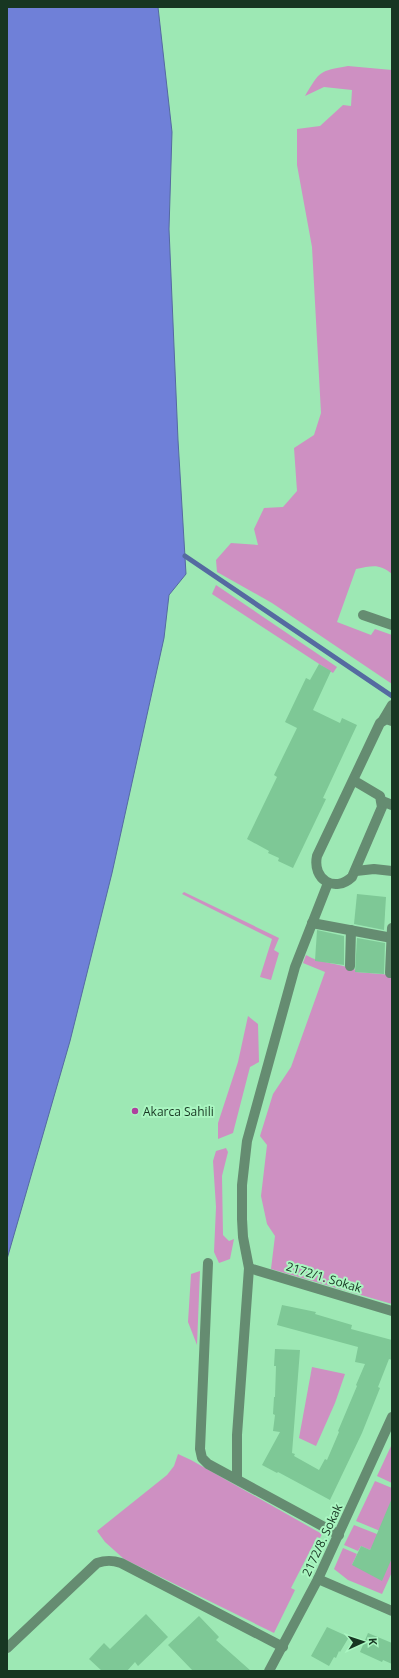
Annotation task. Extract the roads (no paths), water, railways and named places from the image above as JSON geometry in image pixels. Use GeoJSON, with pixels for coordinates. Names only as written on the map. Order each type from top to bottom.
{"type":"FeatureCollection","features":[{"type":"Feature","properties":{"kind":"street"},"geometry":{"type":"LineString","coordinates":[[363,615],[392,625]]}},
{"type":"Feature","properties":{"kind":"street"},"geometry":{"type":"LineString","coordinates":[[353,780],[380,796],[382,807],[356,871],[348,881],[335,884],[328,883],[318,874],[315,863],[317,856],[353,780],[380,723],[389,714]]}},
{"type":"Feature","properties":{"kind":"street"},"geometry":{"type":"LineString","coordinates":[[382,801],[392,805]]}},
{"type":"Feature","properties":{"kind":"street"},"geometry":{"type":"LineString","coordinates":[[356,871],[374,869],[392,871]]}},
{"type":"Feature","properties":{"kind":"street"},"geometry":{"type":"LineString","coordinates":[[237,1479],[237,1435],[249,1268],[243,1237],[242,1219],[242,1185],[247,1141],[295,967],[328,883]]}},
{"type":"Feature","properties":{"kind":"street"},"geometry":{"type":"LineString","coordinates":[[312,923],[392,938]]}},
{"type":"Feature","properties":{"kind":"street"},"geometry":{"type":"LineString","coordinates":[[390,973],[392,928]]}},
{"type":"Feature","properties":{"kind":"street"},"geometry":{"type":"LineString","coordinates":[[350,966],[351,930]]}},
{"type":"Feature","properties":{"kind":"street"},"geometry":{"type":"LineString","coordinates":[[208,1263],[200,1448],[202,1458],[205,1462],[339,1534]]}},
{"type":"Feature","properties":{"kind":"street","name":"2172/1. Sokak"},"geometry":{"type":"LineString","coordinates":[[249,1268],[392,1311]]}},
{"type":"Feature","properties":{"kind":"street","name":"2172/8. Sokak"},"geometry":{"type":"LineString","coordinates":[[269,1671],[318,1579],[392,1417]]}},
{"type":"Feature","properties":{"kind":"street"},"geometry":{"type":"LineString","coordinates":[[7,1648],[97,1563],[104,1560],[112,1560],[121,1563],[283,1647]]}},
{"type":"Feature","properties":{"kind":"street"},"geometry":{"type":"LineString","coordinates":[[318,1579],[392,1611]]}},
{"type":"Feature","properties":{"kind":"water"},"geometry":{"type":"Polygon","coordinates":[[[7,7],[158,7],[172,132],[169,229],[178,440],[186,574],[169,595],[164,638],[112,873],[70,1041],[7,1259],[7,7]]]}},
{"type":"Feature","properties":{"kind":"waterway"},"geometry":{"type":"LineString","coordinates":[[185,556],[392,696]]}},
{"type":"Feature","properties":{"kind":"place","name":"Akarca Sahili"},"geometry":{"type":"Point","coordinates":[135,1111]}}]}
